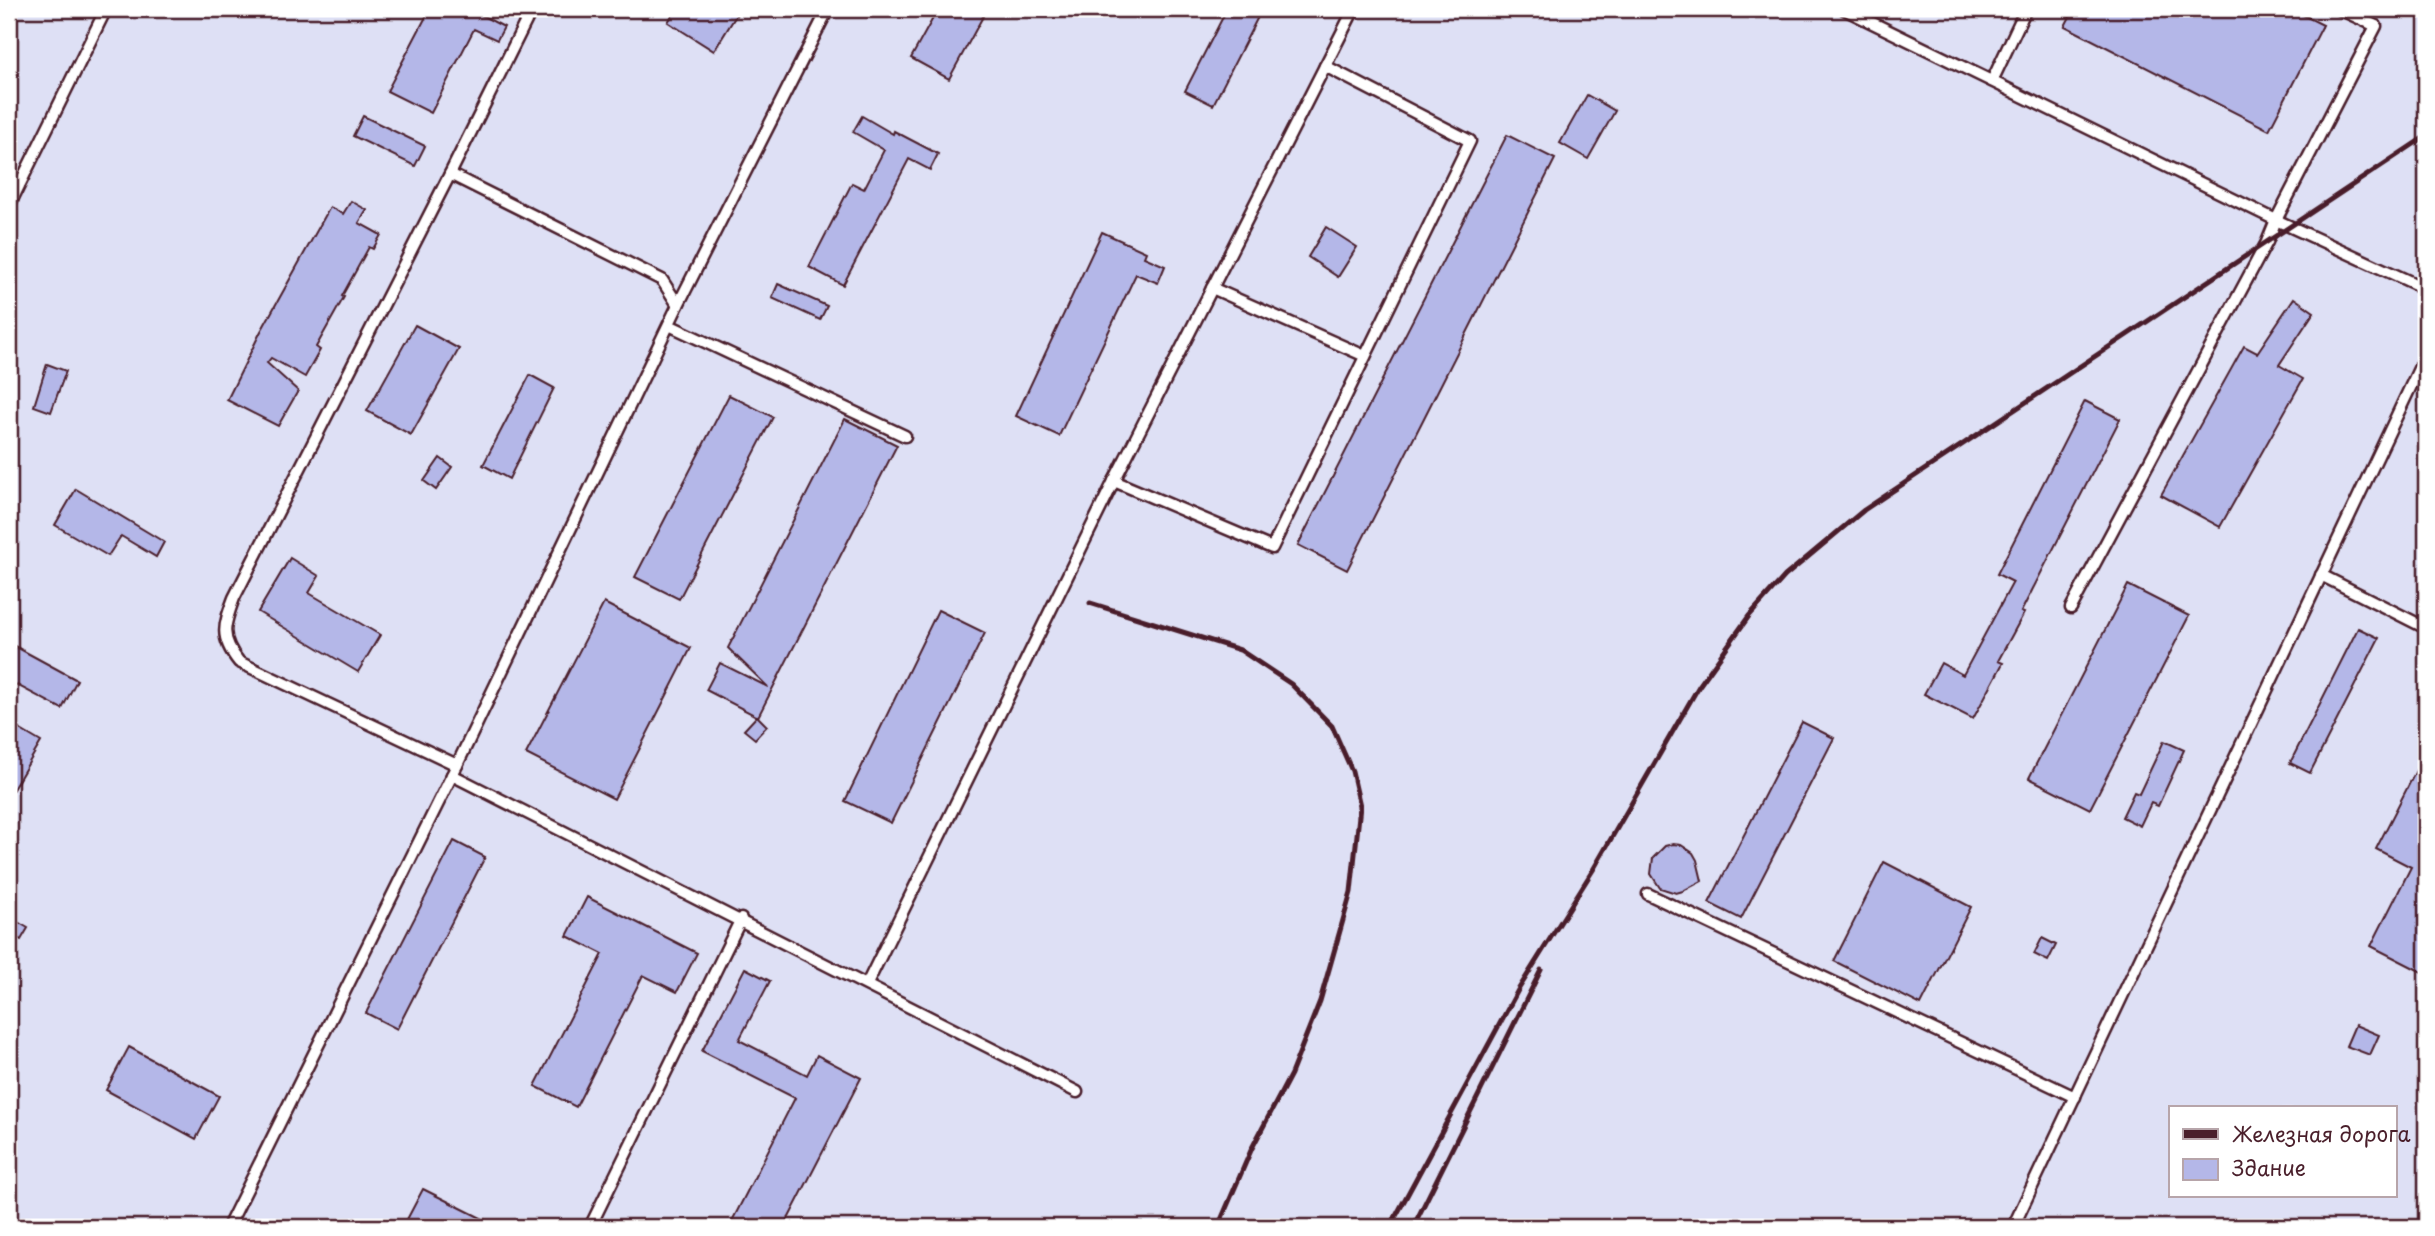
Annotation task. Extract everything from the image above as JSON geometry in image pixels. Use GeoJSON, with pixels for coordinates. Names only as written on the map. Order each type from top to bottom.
{"type":"FeatureCollection","features":[{"type":"Feature","properties":{"kind":"lane"},"geometry":{"type":"LineString","coordinates":[[9,206],[106,9]]}},
{"type":"Feature","properties":{"kind":"lane"},"geometry":{"type":"LineString","coordinates":[[457,765],[239,663],[228,649],[223,628],[234,598],[532,9]]}},
{"type":"Feature","properties":{"kind":"lane"},"geometry":{"type":"LineString","coordinates":[[228,1227],[457,765],[678,305],[828,9]]}},
{"type":"Feature","properties":{"kind":"lane"},"geometry":{"type":"LineString","coordinates":[[867,984],[1114,481],[1354,9]]}},
{"type":"Feature","properties":{"kind":"lane"},"geometry":{"type":"LineString","coordinates":[[1844,9],[2276,220],[2426,289]]}},
{"type":"Feature","properties":{"kind":"lane"},"geometry":{"type":"LineString","coordinates":[[1992,81],[2026,9]]}},
{"type":"Feature","properties":{"kind":"lane"},"geometry":{"type":"LineString","coordinates":[[2071,608],[2261,254],[2376,26],[2339,9]]}},
{"type":"Feature","properties":{"kind":"lane"},"geometry":{"type":"LineString","coordinates":[[1114,481],[1272,548],[1470,141],[1325,66]]}},
{"type":"Feature","properties":{"kind":"lane"},"geometry":{"type":"LineString","coordinates":[[450,174],[662,280],[678,305]]}},
{"type":"Feature","properties":{"kind":"lane"},"geometry":{"type":"LineString","coordinates":[[1213,288],[1365,356]]}},
{"type":"Feature","properties":{"kind":"lane"},"geometry":{"type":"LineString","coordinates":[[669,325],[905,436]]}},
{"type":"Feature","properties":{"kind":"lane"},"geometry":{"type":"LineString","coordinates":[[2013,1227],[2426,354]]}},
{"type":"Feature","properties":{"kind":"lane"},"geometry":{"type":"LineString","coordinates":[[2322,575],[2426,628]]}},
{"type":"Feature","properties":{"kind":"lane"},"geometry":{"type":"LineString","coordinates":[[452,775],[1077,1091]]}},
{"type":"Feature","properties":{"kind":"lane"},"geometry":{"type":"LineString","coordinates":[[1648,894],[2075,1097]]}},
{"type":"Feature","properties":{"kind":"lane"},"geometry":{"type":"LineString","coordinates":[[590,1227],[741,919]]}},
{"type":"Feature","properties":{"kind":"shaded area"},"geometry":{"type":"Polygon","coordinates":[[[9,9],[2426,9],[2426,1227],[9,1227],[9,9]]]}},
{"type":"Feature","properties":{"kind":"building"},"geometry":{"type":"Polygon","coordinates":[[[430,9],[484,9],[481,15],[504,27],[497,40],[474,29],[431,113],[387,91],[430,9]]]}},
{"type":"Feature","properties":{"kind":"building"},"geometry":{"type":"Polygon","coordinates":[[[676,9],[740,9],[714,51],[668,22],[676,9]]]}},
{"type":"Feature","properties":{"kind":"building"},"geometry":{"type":"Polygon","coordinates":[[[938,9],[987,9],[949,79],[911,58],[938,9]]]}},
{"type":"Feature","properties":{"kind":"building"},"geometry":{"type":"Polygon","coordinates":[[[1227,9],[1262,9],[1213,105],[1185,91],[1227,9]]]}},
{"type":"Feature","properties":{"kind":"building"},"geometry":{"type":"Polygon","coordinates":[[[2074,9],[2291,9],[2323,25],[2269,130],[2065,26],[2074,9]]]}},
{"type":"Feature","properties":{"kind":"building"},"geometry":{"type":"Polygon","coordinates":[[[1587,95],[1615,111],[1588,159],[1560,143],[1587,95]]]}},
{"type":"Feature","properties":{"kind":"building"},"geometry":{"type":"Polygon","coordinates":[[[363,116],[425,146],[415,166],[353,136],[363,116]]]}},
{"type":"Feature","properties":{"kind":"building"},"geometry":{"type":"Polygon","coordinates":[[[862,116],[893,134],[894,131],[938,154],[930,170],[909,159],[843,285],[809,267],[852,183],[864,189],[884,150],[853,132],[862,116]]]}},
{"type":"Feature","properties":{"kind":"building"},"geometry":{"type":"Polygon","coordinates":[[[1507,135],[1555,159],[1347,570],[1298,545],[1507,135]]]}},
{"type":"Feature","properties":{"kind":"building"},"geometry":{"type":"Polygon","coordinates":[[[351,201],[367,210],[359,223],[381,235],[373,249],[369,247],[342,296],[344,297],[316,347],[320,350],[305,377],[271,358],[267,363],[298,391],[278,426],[227,400],[260,333],[330,207],[343,214],[351,201]]]}},
{"type":"Feature","properties":{"kind":"building"},"geometry":{"type":"Polygon","coordinates":[[[1326,227],[1357,247],[1338,277],[1308,257],[1326,227]]]}},
{"type":"Feature","properties":{"kind":"building"},"geometry":{"type":"Polygon","coordinates":[[[1102,232],[1146,252],[1144,257],[1165,266],[1158,283],[1136,274],[1059,436],[1016,416],[1102,232]]]}},
{"type":"Feature","properties":{"kind":"building"},"geometry":{"type":"Polygon","coordinates":[[[778,284],[827,306],[820,320],[772,298],[778,284]]]}},
{"type":"Feature","properties":{"kind":"building"},"geometry":{"type":"Polygon","coordinates":[[[2294,298],[2314,312],[2279,365],[2303,379],[2220,527],[2161,495],[2244,346],[2257,353],[2294,298]]]}},
{"type":"Feature","properties":{"kind":"building"},"geometry":{"type":"Polygon","coordinates":[[[415,325],[459,349],[411,435],[367,411],[415,325]]]}},
{"type":"Feature","properties":{"kind":"building"},"geometry":{"type":"Polygon","coordinates":[[[47,364],[66,371],[51,412],[34,406],[47,364]]]}},
{"type":"Feature","properties":{"kind":"building"},"geometry":{"type":"Polygon","coordinates":[[[530,375],[554,388],[509,479],[483,465],[530,375]]]}},
{"type":"Feature","properties":{"kind":"building"},"geometry":{"type":"Polygon","coordinates":[[[729,395],[773,417],[679,599],[635,577],[729,395]]]}},
{"type":"Feature","properties":{"kind":"building"},"geometry":{"type":"Polygon","coordinates":[[[2085,401],[2120,419],[2021,612],[2024,613],[1998,661],[2003,663],[1973,719],[1924,694],[1941,663],[1963,675],[2013,582],[1997,574],[2085,401]]]}},
{"type":"Feature","properties":{"kind":"building"},"geometry":{"type":"Polygon","coordinates":[[[845,419],[897,445],[758,717],[706,690],[720,663],[768,687],[728,648],[845,419]]]}},
{"type":"Feature","properties":{"kind":"building"},"geometry":{"type":"Polygon","coordinates":[[[440,458],[452,467],[436,490],[424,481],[440,458]]]}},
{"type":"Feature","properties":{"kind":"building"},"geometry":{"type":"Polygon","coordinates":[[[76,489],[164,542],[156,557],[121,536],[108,556],[55,525],[76,489]]]}},
{"type":"Feature","properties":{"kind":"building"},"geometry":{"type":"Polygon","coordinates":[[[290,558],[319,576],[309,593],[380,635],[358,672],[258,612],[290,558]]]}},
{"type":"Feature","properties":{"kind":"building"},"geometry":{"type":"Polygon","coordinates":[[[2128,585],[2189,616],[2090,809],[2029,778],[2128,585]]]}},
{"type":"Feature","properties":{"kind":"building"},"geometry":{"type":"Polygon","coordinates":[[[604,603],[691,648],[614,799],[526,754],[604,603]]]}},
{"type":"Feature","properties":{"kind":"building"},"geometry":{"type":"Polygon","coordinates":[[[938,610],[985,633],[891,823],[845,801],[938,610]]]}},
{"type":"Feature","properties":{"kind":"building"},"geometry":{"type":"Polygon","coordinates":[[[2358,628],[2379,638],[2310,773],[2290,763],[2358,628]]]}},
{"type":"Feature","properties":{"kind":"building"},"geometry":{"type":"Polygon","coordinates":[[[9,643],[77,680],[62,709],[9,681],[9,643]]]}},
{"type":"Feature","properties":{"kind":"building"},"geometry":{"type":"Polygon","coordinates":[[[757,716],[767,726],[755,739],[744,730],[757,716]]]}},
{"type":"Feature","properties":{"kind":"building"},"geometry":{"type":"Polygon","coordinates":[[[1802,722],[1834,738],[1741,919],[1709,903],[1802,722]]]}},
{"type":"Feature","properties":{"kind":"building"},"geometry":{"type":"Polygon","coordinates":[[[9,723],[41,742],[9,796],[9,723]]]}},
{"type":"Feature","properties":{"kind":"building"},"geometry":{"type":"Polygon","coordinates":[[[2164,741],[2184,750],[2158,806],[2151,803],[2140,826],[2122,817],[2134,792],[2139,794],[2164,741]]]}},
{"type":"Feature","properties":{"kind":"building"},"geometry":{"type":"Polygon","coordinates":[[[2426,751],[2426,974],[2371,946],[2411,867],[2376,849],[2426,751]]]}},
{"type":"Feature","properties":{"kind":"building"},"geometry":{"type":"Polygon","coordinates":[[[454,841],[485,857],[397,1029],[366,1013],[454,841]]]}},
{"type":"Feature","properties":{"kind":"building"},"geometry":{"type":"Polygon","coordinates":[[[1681,845],[1693,853],[1702,881],[1676,893],[1660,888],[1651,874],[1653,858],[1665,846],[1681,845]]]}},
{"type":"Feature","properties":{"kind":"building"},"geometry":{"type":"Polygon","coordinates":[[[1884,862],[1971,907],[1921,1005],[1834,961],[1884,862]]]}},
{"type":"Feature","properties":{"kind":"building"},"geometry":{"type":"Polygon","coordinates":[[[587,897],[697,953],[677,992],[643,975],[576,1107],[535,1086],[603,954],[567,936],[587,897]]]}},
{"type":"Feature","properties":{"kind":"building"},"geometry":{"type":"Polygon","coordinates":[[[9,917],[28,928],[21,940],[9,933],[9,917]]]}},
{"type":"Feature","properties":{"kind":"building"},"geometry":{"type":"Polygon","coordinates":[[[2042,938],[2056,945],[2048,961],[2034,954],[2042,938]]]}},
{"type":"Feature","properties":{"kind":"building"},"geometry":{"type":"Polygon","coordinates":[[[745,968],[770,981],[739,1040],[807,1075],[817,1055],[861,1078],[784,1227],[729,1227],[795,1098],[702,1051],[745,968]]]}},
{"type":"Feature","properties":{"kind":"building"},"geometry":{"type":"Polygon","coordinates":[[[2355,1025],[2379,1035],[2370,1055],[2346,1046],[2355,1025]]]}},
{"type":"Feature","properties":{"kind":"building"},"geometry":{"type":"Polygon","coordinates":[[[129,1047],[219,1096],[196,1139],[106,1090],[129,1047]]]}},
{"type":"Feature","properties":{"kind":"building"},"geometry":{"type":"Polygon","coordinates":[[[423,1189],[499,1227],[403,1227],[423,1189]]]}},
{"type":"Feature","properties":{"kind":"railway"},"geometry":{"type":"LineString","coordinates":[[1390,1227],[1518,990],[1593,870],[1699,686],[1749,616],[1785,576],[1864,510],[2426,136]]}},
{"type":"Feature","properties":{"kind":"railway"},"geometry":{"type":"LineString","coordinates":[[1090,603],[1240,650],[1291,684],[1332,726],[1352,771],[1360,806],[1351,892],[1320,1001],[1291,1074],[1252,1148],[1218,1227]]}},
{"type":"Feature","properties":{"kind":"railway"},"geometry":{"type":"LineString","coordinates":[[1413,1227],[1541,970]]}}]}
